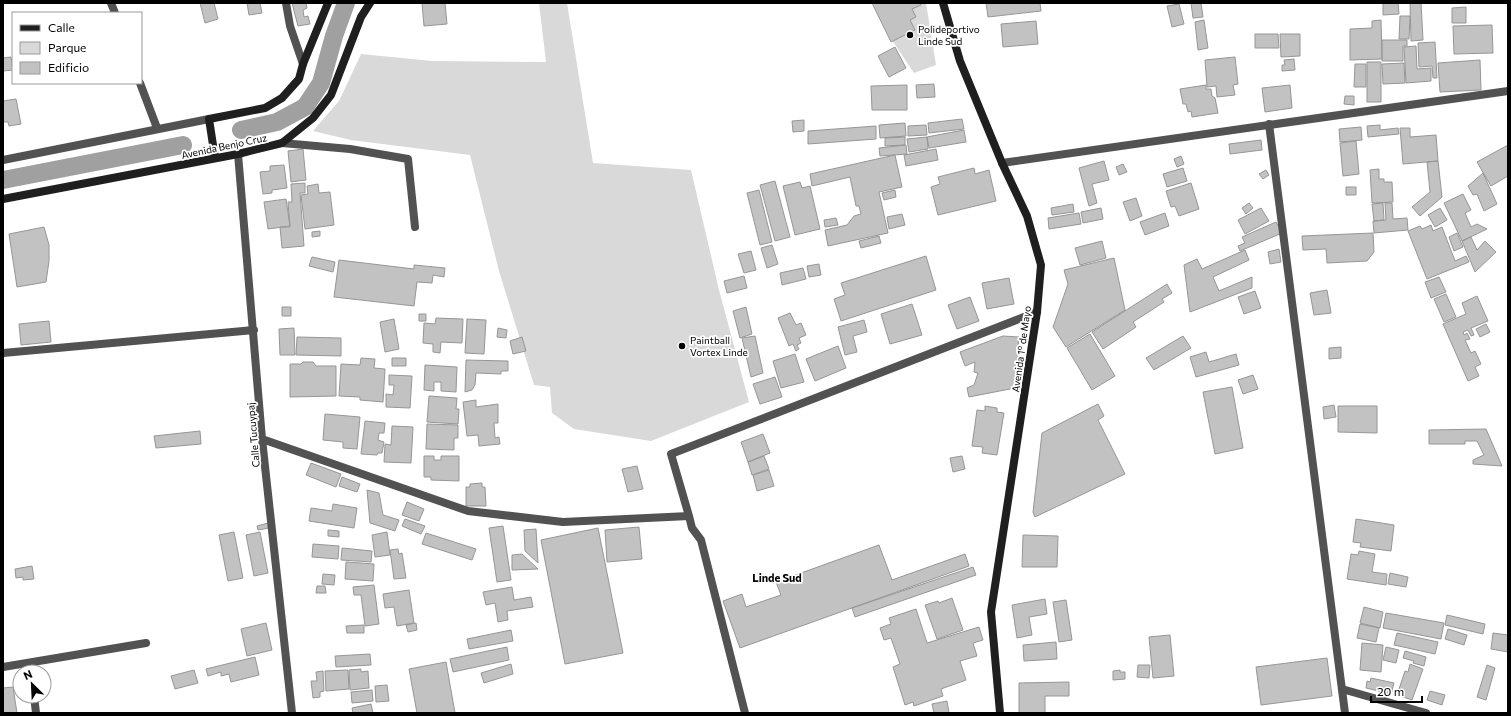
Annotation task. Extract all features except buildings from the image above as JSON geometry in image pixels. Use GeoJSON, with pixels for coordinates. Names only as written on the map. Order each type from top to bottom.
{"type":"FeatureCollection","features":[{"type":"Feature","properties":{"kind":"main road"},"geometry":{"type":"LineString","coordinates":[[215,158],[209,119],[265,108],[282,98],[299,80],[328,3]]}},
{"type":"Feature","properties":{"kind":"main road","name":"Avenida Benjo Cruz"},"geometry":{"type":"LineString","coordinates":[[3,199],[238,154],[282,143],[313,118],[331,95],[361,17],[370,3]]}},
{"type":"Feature","properties":{"kind":"main road","name":"Avenida 1º de Mayo"},"geometry":{"type":"LineString","coordinates":[[943,3],[960,61],[1002,163],[1026,216],[1041,265],[1037,312],[992,612],[1000,713]]}},
{"type":"Feature","properties":{"kind":"street"},"geometry":{"type":"LineString","coordinates":[[286,3],[290,26],[304,64]]}},
{"type":"Feature","properties":{"kind":"street"},"geometry":{"type":"LineString","coordinates":[[140,84],[157,128]]}},
{"type":"Feature","properties":{"kind":"street"},"geometry":{"type":"LineString","coordinates":[[1002,163],[1508,91]]}},
{"type":"Feature","properties":{"kind":"street"},"geometry":{"type":"LineString","coordinates":[[3,160],[157,128],[209,119]]}},
{"type":"Feature","properties":{"kind":"street"},"geometry":{"type":"LineString","coordinates":[[1269,124],[1345,713]]}},
{"type":"Feature","properties":{"kind":"street"},"geometry":{"type":"LineString","coordinates":[[282,143],[350,149],[408,159],[416,227]]}},
{"type":"Feature","properties":{"kind":"street","name":"Calle Tucuypaj"},"geometry":{"type":"LineString","coordinates":[[238,154],[262,439],[292,713]]}},
{"type":"Feature","properties":{"kind":"street"},"geometry":{"type":"LineString","coordinates":[[745,713],[701,540],[692,528],[671,454],[1037,312]]}},
{"type":"Feature","properties":{"kind":"street"},"geometry":{"type":"LineString","coordinates":[[3,353],[254,330]]}},
{"type":"Feature","properties":{"kind":"street"},"geometry":{"type":"LineString","coordinates":[[262,439],[468,511],[562,522],[689,516]]}},
{"type":"Feature","properties":{"kind":"street"},"geometry":{"type":"LineString","coordinates":[[3,668],[146,644]]}},
{"type":"Feature","properties":{"kind":"street"},"geometry":{"type":"LineString","coordinates":[[1342,689],[1426,713]]}},
{"type":"Feature","properties":{"kind":"green space"},"geometry":{"type":"Polygon","coordinates":[[[539,3],[567,3],[593,163],[691,170],[719,290],[749,402],[651,441],[574,429],[552,413],[550,387],[534,385],[499,271],[470,155],[351,140],[313,131],[339,101],[361,54],[432,61],[546,62],[539,3]]]}},
{"type":"Feature","properties":{"kind":"green space","name":"Polideportivo Linde Sud"},"geometry":{"type":"Polygon","coordinates":[[[872,3],[926,3],[936,65],[914,73],[886,31],[872,3]]]}},
{"type":"Feature","properties":{"kind":"waterway"},"geometry":{"type":"LineString","coordinates":[[241,130],[277,122],[305,107],[321,83],[334,36],[346,3]]}},
{"type":"Feature","properties":{"kind":"waterway"},"geometry":{"type":"LineString","coordinates":[[3,180],[183,145]]}},
{"type":"Feature","properties":{"kind":"place","name":"Polideportivo Linde Sud"},"geometry":{"type":"Point","coordinates":[910,35]}},
{"type":"Feature","properties":{"kind":"place","name":"Paintball Vortex Linde"},"geometry":{"type":"Point","coordinates":[682,346]}},
{"type":"Feature","properties":{"kind":"district","name":"Linde Sud"},"geometry":{"type":"Point","coordinates":[777,577]}}]}
